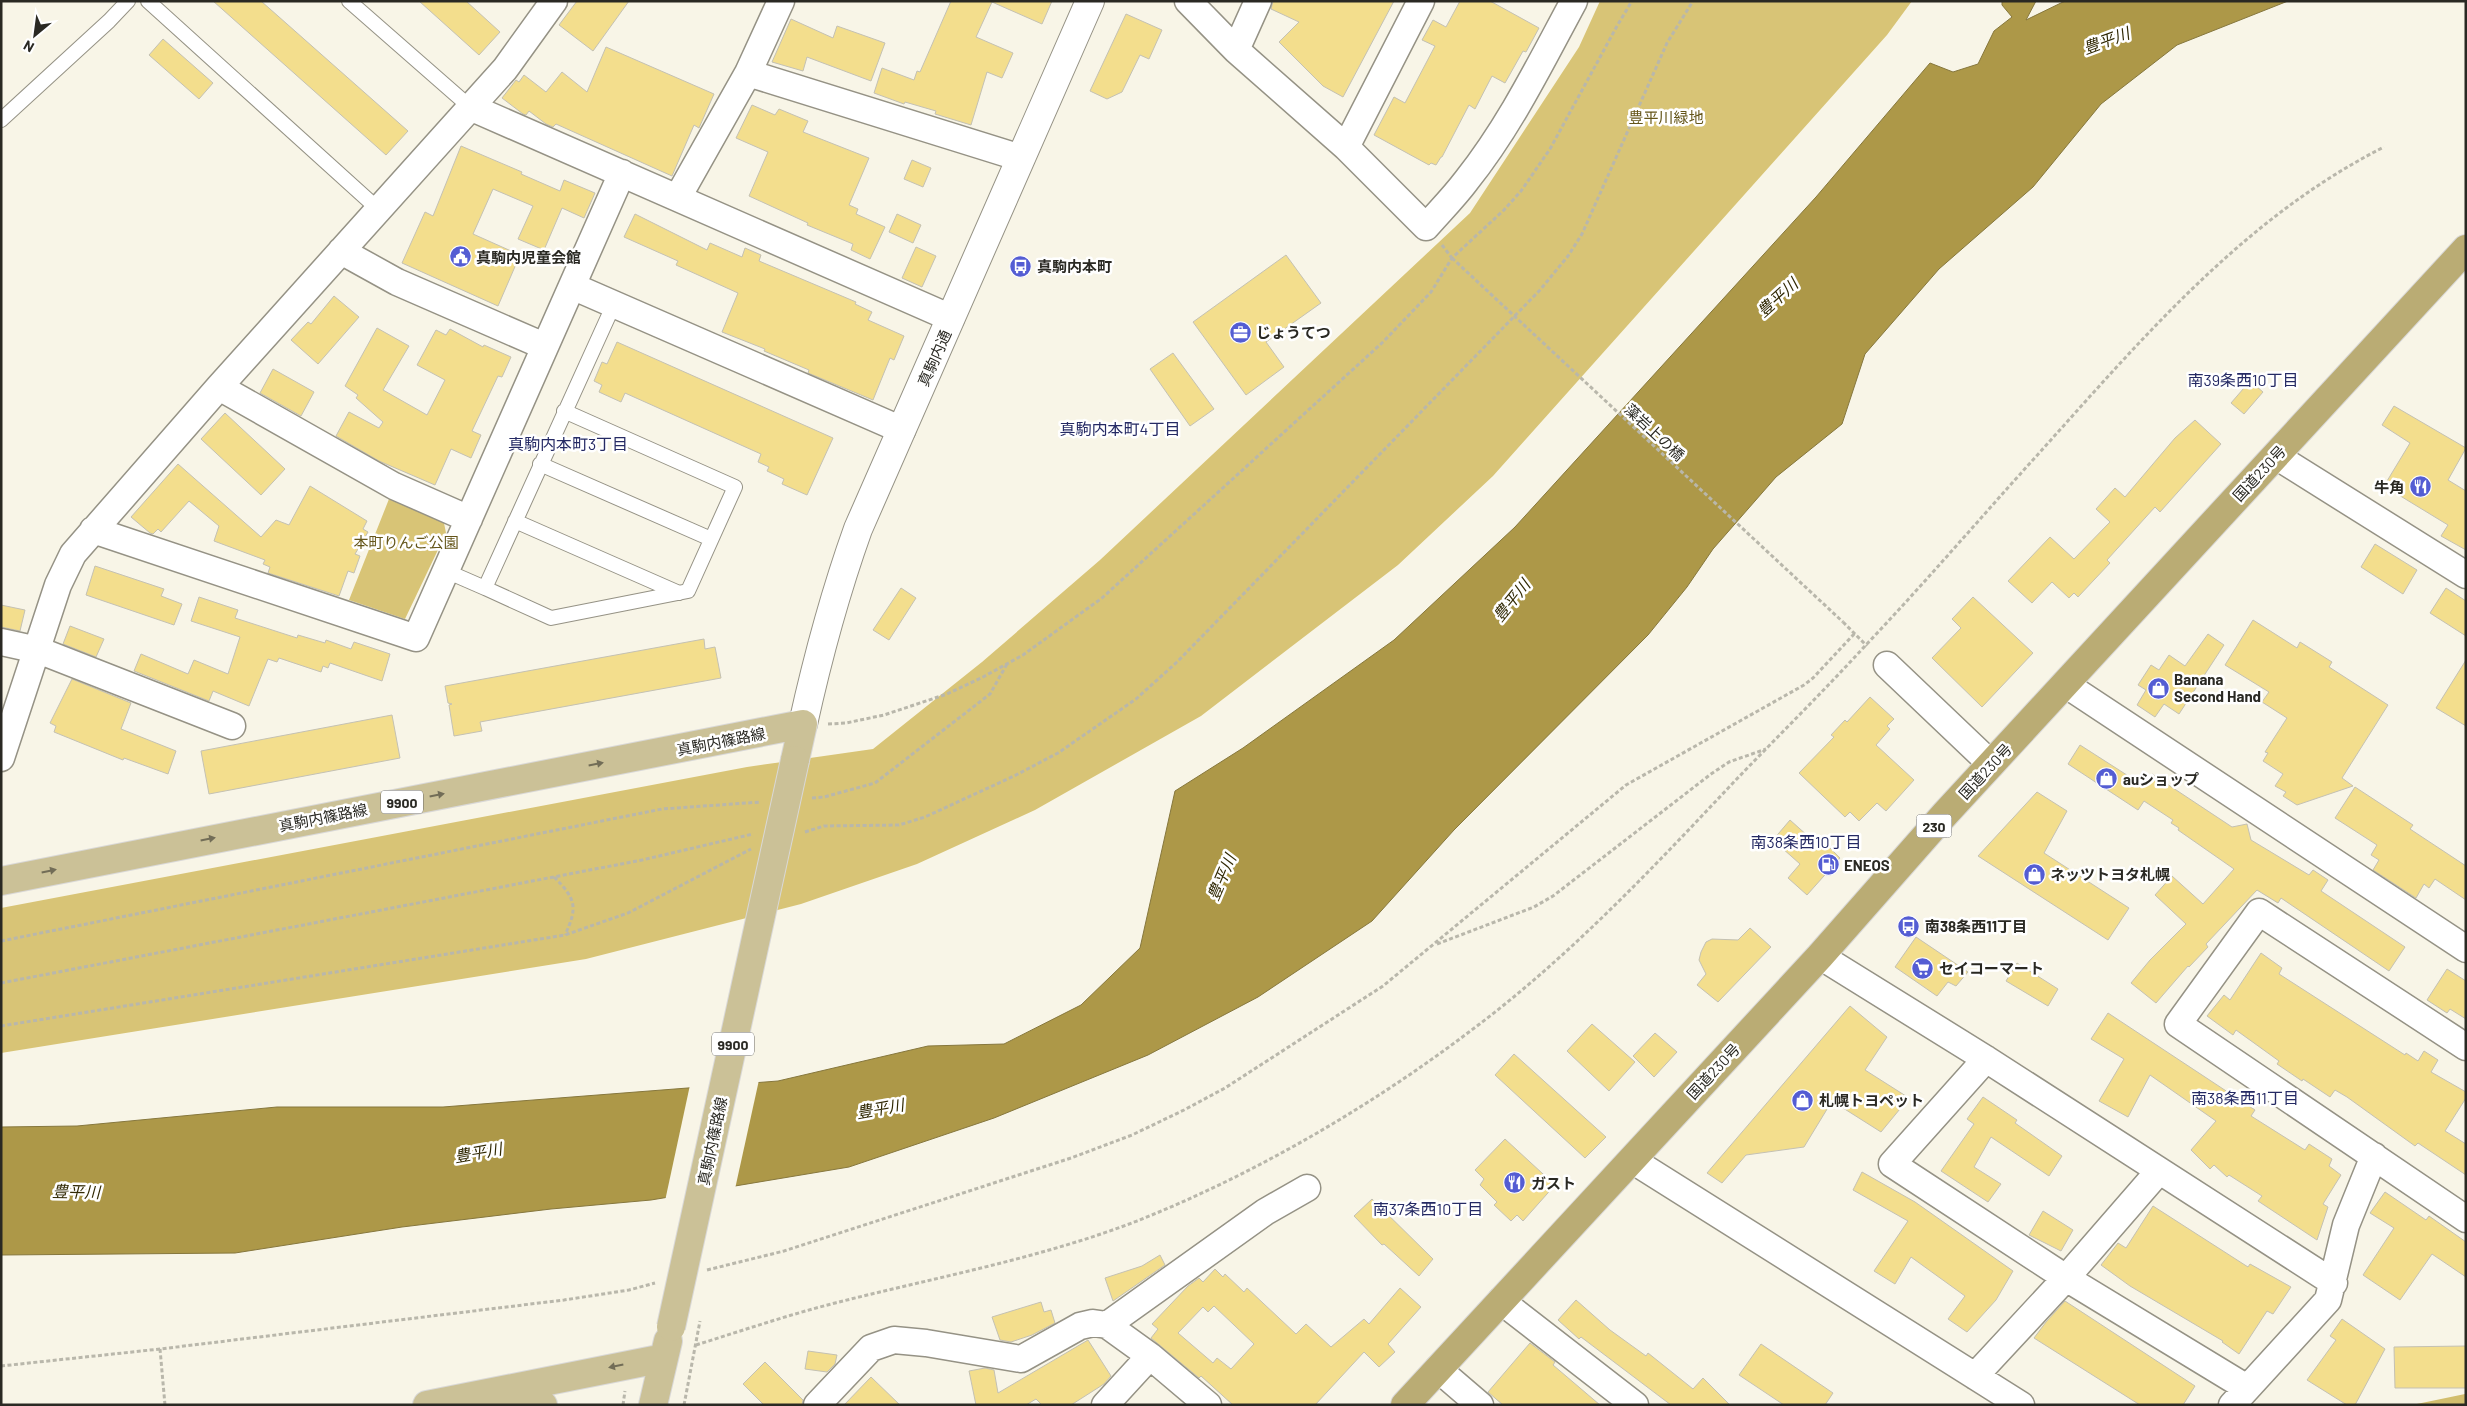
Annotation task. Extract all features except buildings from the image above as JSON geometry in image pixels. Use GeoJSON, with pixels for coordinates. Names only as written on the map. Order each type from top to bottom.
{"type":"FeatureCollection","features":[{"type":"Feature","properties":{"kind":"highway","name":"国道230号"},"geometry":{"type":"LineString","coordinates":[[1405,1405],[1820,956],[1991,764],[2466,249]]}},
{"type":"Feature","properties":{"kind":"main road","name":"真駒内篠路線"},"geometry":{"type":"LineString","coordinates":[[1,881],[144,851],[803,724],[653,1405]]}},
{"type":"Feature","properties":{"kind":"main road"},"geometry":{"type":"LineString","coordinates":[[427,1405],[631,1363],[664,1358]]}},
{"type":"Feature","properties":{"kind":"main road"},"geometry":{"type":"LineString","coordinates":[[457,1400],[543,1405]]}},
{"type":"Feature","properties":{"kind":"street"},"geometry":{"type":"LineString","coordinates":[[1,758],[62,577],[73,554],[219,387],[505,69],[554,1]]}},
{"type":"Feature","properties":{"kind":"street"},"geometry":{"type":"LineString","coordinates":[[678,197],[748,73],[781,1]]}},
{"type":"Feature","properties":{"kind":"street","name":"真駒内通"},"geometry":{"type":"LineString","coordinates":[[803,724],[822,641],[835,595],[858,529],[1090,1]]}},
{"type":"Feature","properties":{"kind":"street"},"geometry":{"type":"LineString","coordinates":[[1188,1],[1236,50],[1346,147],[1426,227],[1467,180],[1504,125],[1525,91],[1574,1]]}},
{"type":"Feature","properties":{"kind":"street"},"geometry":{"type":"LineString","coordinates":[[1236,50],[1258,1]]}},
{"type":"Feature","properties":{"kind":"street"},"geometry":{"type":"LineString","coordinates":[[1346,147],[1421,1]]}},
{"type":"Feature","properties":{"kind":"street"},"geometry":{"type":"LineString","coordinates":[[748,73],[1021,158]]}},
{"type":"Feature","properties":{"kind":"street"},"geometry":{"type":"LineString","coordinates":[[470,107],[622,172],[951,318]]}},
{"type":"Feature","properties":{"kind":"street"},"geometry":{"type":"LineString","coordinates":[[93,530],[416,638],[622,172]]}},
{"type":"Feature","properties":{"kind":"street"},"geometry":{"type":"LineString","coordinates":[[341,251],[397,282],[544,346]]}},
{"type":"Feature","properties":{"kind":"street"},"geometry":{"type":"LineString","coordinates":[[572,286],[902,430]]}},
{"type":"Feature","properties":{"kind":"street"},"geometry":{"type":"LineString","coordinates":[[219,387],[394,486],[469,518]]}},
{"type":"Feature","properties":{"kind":"street"},"geometry":{"type":"LineString","coordinates":[[2276,456],[2466,575]]}},
{"type":"Feature","properties":{"kind":"street"},"geometry":{"type":"LineString","coordinates":[[1,642],[38,650],[232,726]]}},
{"type":"Feature","properties":{"kind":"street"},"geometry":{"type":"LineString","coordinates":[[1887,665],[1991,764]]}},
{"type":"Feature","properties":{"kind":"street"},"geometry":{"type":"LineString","coordinates":[[2065,684],[2466,950]]}},
{"type":"Feature","properties":{"kind":"street"},"geometry":{"type":"LineString","coordinates":[[2466,1047],[2259,912],[2178,1024],[2466,1219]]}},
{"type":"Feature","properties":{"kind":"street"},"geometry":{"type":"LineString","coordinates":[[1820,956],[1986,1059],[2334,1283]]}},
{"type":"Feature","properties":{"kind":"street"},"geometry":{"type":"LineString","coordinates":[[1986,1059],[1892,1164],[2066,1278],[2240,1396],[2328,1300],[2334,1283],[2346,1225],[2374,1156]]}},
{"type":"Feature","properties":{"kind":"street"},"geometry":{"type":"LineString","coordinates":[[1632,1160],[2021,1405]]}},
{"type":"Feature","properties":{"kind":"street"},"geometry":{"type":"LineString","coordinates":[[1975,1376],[2066,1278],[2158,1171]]}},
{"type":"Feature","properties":{"kind":"street"},"geometry":{"type":"LineString","coordinates":[[1106,1325],[1265,1212],[1307,1188]]}},
{"type":"Feature","properties":{"kind":"street"},"geometry":{"type":"LineString","coordinates":[[1501,1301],[1635,1405]]}},
{"type":"Feature","properties":{"kind":"street"},"geometry":{"type":"LineString","coordinates":[[817,1405],[871,1348],[894,1340],[926,1343],[1021,1359],[1080,1326],[1093,1323],[1106,1325],[1150,1356],[1208,1405]]}},
{"type":"Feature","properties":{"kind":"street"},"geometry":{"type":"LineString","coordinates":[[1105,1405],[1150,1356]]}},
{"type":"Feature","properties":{"kind":"street"},"geometry":{"type":"LineString","coordinates":[[1438,1369],[1480,1405]]}},
{"type":"Feature","properties":{"kind":"lane"},"geometry":{"type":"LineString","coordinates":[[1,120],[110,21],[128,1]]}},
{"type":"Feature","properties":{"kind":"lane"},"geometry":{"type":"LineString","coordinates":[[148,1],[378,210]]}},
{"type":"Feature","properties":{"kind":"lane"},"geometry":{"type":"LineString","coordinates":[[349,1],[470,107]]}},
{"type":"Feature","properties":{"kind":"lane"},"geometry":{"type":"LineString","coordinates":[[485,588],[614,304]]}},
{"type":"Feature","properties":{"kind":"lane"},"geometry":{"type":"LineString","coordinates":[[446,571],[551,618],[688,591],[735,487],[564,411]]}},
{"type":"Feature","properties":{"kind":"lane"},"geometry":{"type":"LineString","coordinates":[[540,464],[711,539]]}},
{"type":"Feature","properties":{"kind":"lane"},"geometry":{"type":"LineString","coordinates":[[515,521],[679,593]]}},
{"type":"Feature","properties":{"kind":"path"},"geometry":{"type":"LineString","coordinates":[[803,724],[846,723],[884,715],[947,694],[1007,664],[1070,623],[1102,598],[1383,342],[1431,292],[1452,258],[1504,210],[1545,156],[1616,26],[1632,1]]}},
{"type":"Feature","properties":{"kind":"path"},"geometry":{"type":"LineString","coordinates":[[805,828],[899,825],[925,817],[1014,776],[1058,753],[1136,699],[1177,662],[1540,290],[1568,256],[1582,234],[1667,43],[1694,1]]}},
{"type":"Feature","properties":{"kind":"path"},"geometry":{"type":"LineString","coordinates":[[696,1345],[830,1304],[1026,1256],[1136,1221],[1218,1184],[1328,1125],[1469,1032],[1540,974],[1608,912],[1866,645],[2132,351],[2211,270],[2316,186],[2346,166],[2384,148]]}},
{"type":"Feature","properties":{"kind":"path","name":"藻岩上の橋"},"geometry":{"type":"LineString","coordinates":[[1434,945],[1626,785],[1813,678],[1855,633],[1452,258]]}},
{"type":"Feature","properties":{"kind":"path"},"geometry":{"type":"LineString","coordinates":[[804,799],[824,797],[875,783],[990,694],[1007,664]]}},
{"type":"Feature","properties":{"kind":"path"},"geometry":{"type":"LineString","coordinates":[[700,1272],[793,1248],[1062,1161],[1132,1135],[1226,1088],[1375,991],[1434,945],[1534,907],[1546,900],[1711,774],[1729,762],[1766,748]]}},
{"type":"Feature","properties":{"kind":"path"},"geometry":{"type":"LineString","coordinates":[[1,941],[662,809],[766,802]]}},
{"type":"Feature","properties":{"kind":"path"},"geometry":{"type":"LineString","coordinates":[[797,834],[824,826]]}},
{"type":"Feature","properties":{"kind":"path"},"geometry":{"type":"LineString","coordinates":[[1,983],[554,877],[756,833]]}},
{"type":"Feature","properties":{"kind":"path"},"geometry":{"type":"LineString","coordinates":[[1,1026],[565,935],[628,913],[754,848]]}},
{"type":"Feature","properties":{"kind":"path"},"geometry":{"type":"LineString","coordinates":[[554,877],[568,891],[574,903],[574,912],[565,935]]}},
{"type":"Feature","properties":{"kind":"path"},"geometry":{"type":"LineString","coordinates":[[1,1366],[160,1349],[564,1300],[629,1290],[665,1281]]}},
{"type":"Feature","properties":{"kind":"path"},"geometry":{"type":"LineString","coordinates":[[684,1405],[700,1321]]}},
{"type":"Feature","properties":{"kind":"path"},"geometry":{"type":"LineString","coordinates":[[160,1349],[164,1405]]}},
{"type":"Feature","properties":{"kind":"green space","name":"豊平川緑地"},"geometry":{"type":"Polygon","coordinates":[[[1600,1],[1912,1],[1887,35],[1493,476],[1398,565],[1201,716],[1035,810],[917,864],[801,904],[586,959],[1,1053],[1,908],[747,767],[873,749],[982,662],[1100,560],[1470,213],[1579,47],[1600,1]]]}},
{"type":"Feature","properties":{"kind":"green space","name":"本町りんご公園"},"geometry":{"type":"Polygon","coordinates":[[[389,499],[444,523],[446,533],[405,619],[349,600],[389,499]]]}},
{"type":"Feature","properties":{"kind":"shaded area"},"geometry":{"type":"Polygon","coordinates":[[[2465,1394],[2466,1405],[2412,1405],[2465,1394]]]}},
{"type":"Feature","properties":{"kind":"water","name":"豊平川"},"geometry":{"type":"Polygon","coordinates":[[[2002,1],[2036,1],[2026,20],[2065,1],[2288,1],[2177,45],[2101,104],[2033,187],[1939,269],[1865,354],[1842,424],[1776,477],[1713,549],[1687,587],[1648,635],[1454,830],[1372,921],[1258,997],[1148,1055],[994,1118],[849,1167],[651,1200],[551,1209],[402,1227],[235,1253],[1,1255],[1,1127],[77,1126],[277,1107],[443,1107],[778,1081],[928,1046],[1004,1044],[1081,1005],[1140,948],[1175,791],[1243,748],[1394,640],[1515,527],[1816,197],[1930,63],[1953,72],[1978,64],[1994,31],[2012,17],[2002,5],[2002,1]]]}},
{"type":"Feature","properties":{"kind":"pier"},"geometry":{"type":"Polygon","coordinates":[[[759,1080],[735,1189],[665,1201],[690,1085],[759,1080]]]}},
{"type":"Feature","properties":{"kind":"place","name":"真駒内児童会館"},"geometry":{"type":"Point","coordinates":[460,257]}},
{"type":"Feature","properties":{"kind":"place","name":"真駒内本町"},"geometry":{"type":"Point","coordinates":[1021,266]}},
{"type":"Feature","properties":{"kind":"place","name":"じょうてつ"},"geometry":{"type":"Point","coordinates":[1240,332]}},
{"type":"Feature","properties":{"kind":"place","name":"牛角"},"geometry":{"type":"Point","coordinates":[2420,487]}},
{"type":"Feature","properties":{"kind":"place","name":"Banana Second Hand"},"geometry":{"type":"Point","coordinates":[2158,688]}},
{"type":"Feature","properties":{"kind":"place","name":"auショップ"},"geometry":{"type":"Point","coordinates":[2107,779]}},
{"type":"Feature","properties":{"kind":"place","name":"ENEOS"},"geometry":{"type":"Point","coordinates":[1828,865]}},
{"type":"Feature","properties":{"kind":"place","name":"ネッツトヨタ札幌"},"geometry":{"type":"Point","coordinates":[2034,874]}},
{"type":"Feature","properties":{"kind":"place","name":"南38条西11丁目"},"geometry":{"type":"Point","coordinates":[1909,926]}},
{"type":"Feature","properties":{"kind":"place","name":"セイコーマート"},"geometry":{"type":"Point","coordinates":[1923,968]}},
{"type":"Feature","properties":{"kind":"place","name":"札幌トヨペット"},"geometry":{"type":"Point","coordinates":[1803,1100]}},
{"type":"Feature","properties":{"kind":"place","name":"ガスト"},"geometry":{"type":"Point","coordinates":[1515,1183]}},
{"type":"Feature","properties":{"kind":"district","name":"南39条西10丁目"},"geometry":{"type":"Point","coordinates":[2243,379]}},
{"type":"Feature","properties":{"kind":"district","name":"真駒内本町4丁目"},"geometry":{"type":"Point","coordinates":[1120,428]}},
{"type":"Feature","properties":{"kind":"district","name":"真駒内本町3丁目"},"geometry":{"type":"Point","coordinates":[568,443]}},
{"type":"Feature","properties":{"kind":"district","name":"南38条西10丁目"},"geometry":{"type":"Point","coordinates":[1806,841]}},
{"type":"Feature","properties":{"kind":"district","name":"南38条西11丁目"},"geometry":{"type":"Point","coordinates":[2245,1097]}},
{"type":"Feature","properties":{"kind":"district","name":"南37条西10丁目"},"geometry":{"type":"Point","coordinates":[1428,1208]}}]}
